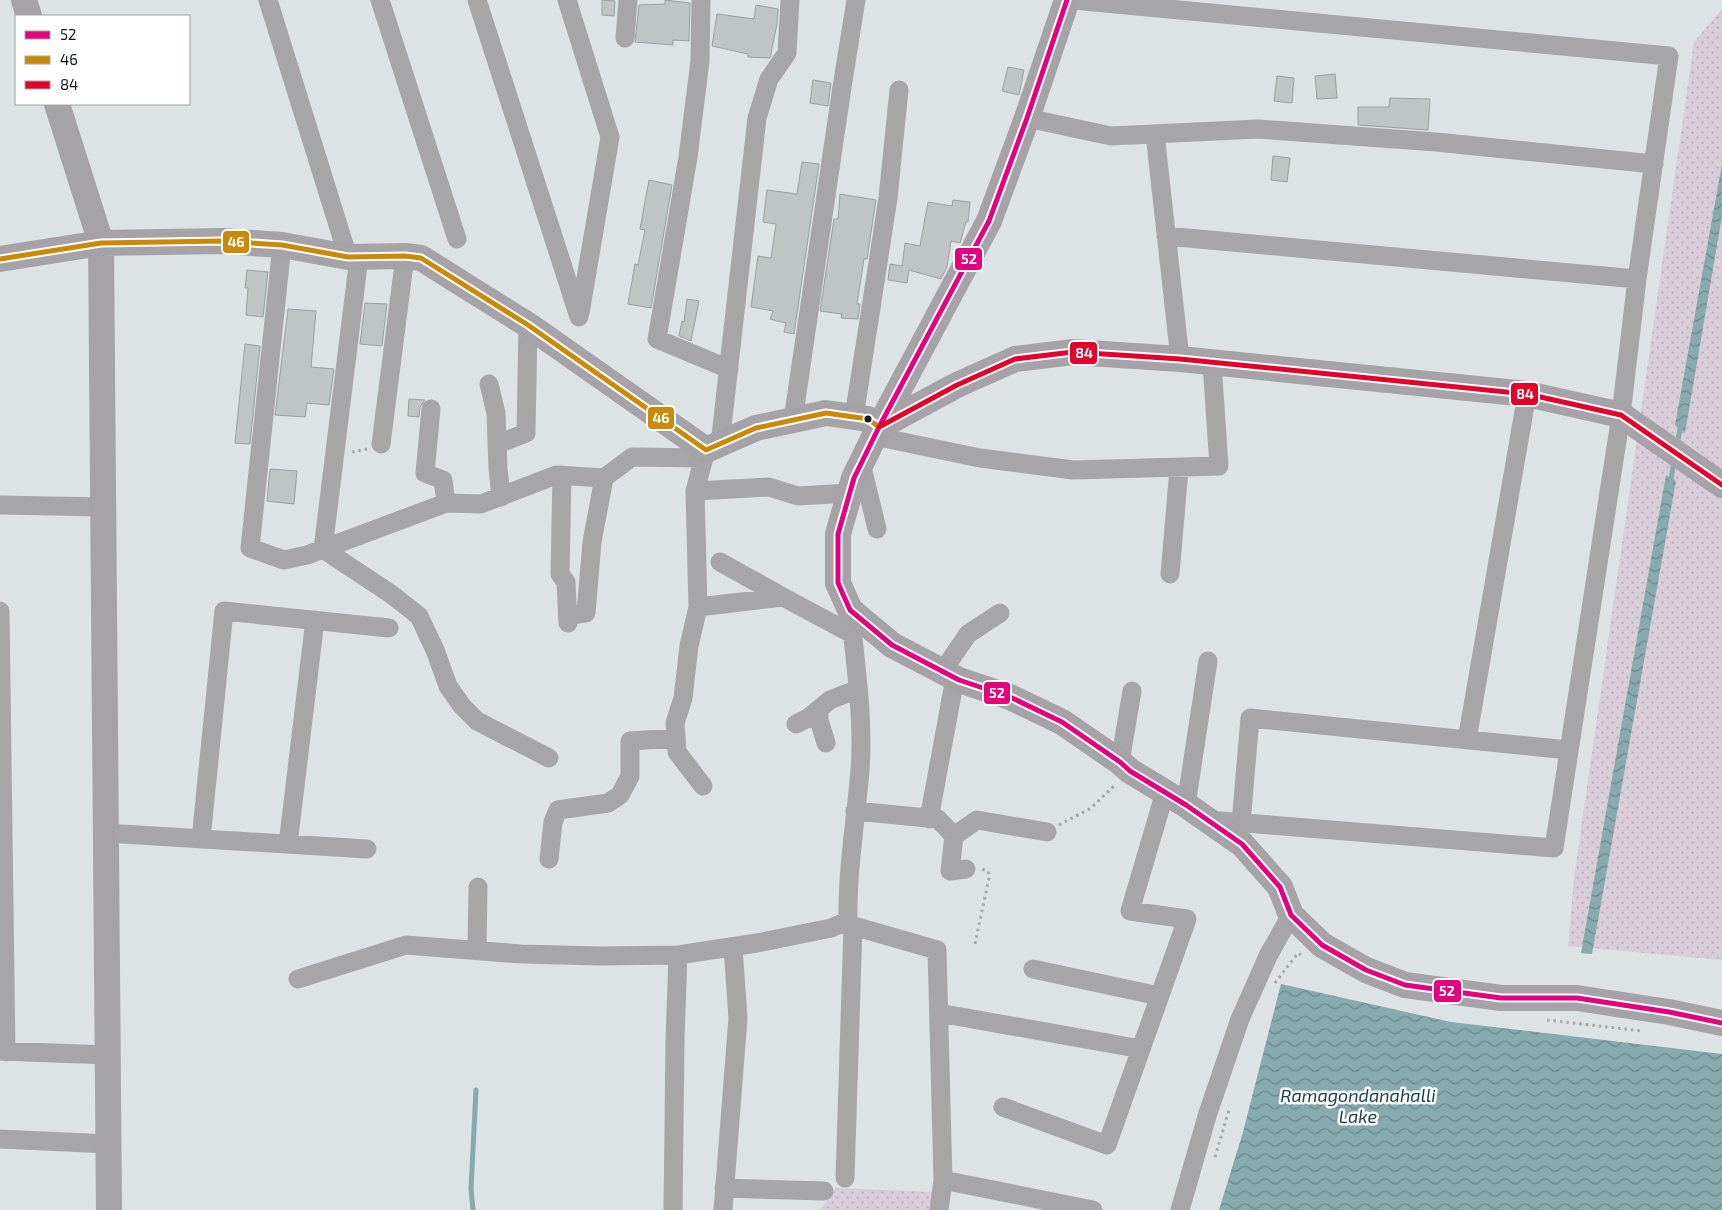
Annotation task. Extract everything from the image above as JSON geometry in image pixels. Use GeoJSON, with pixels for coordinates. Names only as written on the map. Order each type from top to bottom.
{"type":"FeatureCollection","features":[{"type":"Feature","properties":{"kind":"street"},"geometry":{"type":"LineString","coordinates":[[24,0],[29,15]]}},
{"type":"Feature","properties":{"kind":"street"},"geometry":{"type":"LineString","coordinates":[[268,0],[354,257],[323,549]]}},
{"type":"Feature","properties":{"kind":"street"},"geometry":{"type":"LineString","coordinates":[[380,0],[457,239]]}},
{"type":"Feature","properties":{"kind":"street"},"geometry":{"type":"LineString","coordinates":[[478,0],[579,317],[610,137],[567,0]]}},
{"type":"Feature","properties":{"kind":"street"},"geometry":{"type":"LineString","coordinates":[[625,38],[628,0]]}},
{"type":"Feature","properties":{"kind":"street"},"geometry":{"type":"LineString","coordinates":[[701,0],[700,60],[688,156],[657,338],[729,369]]}},
{"type":"Feature","properties":{"kind":"street"},"geometry":{"type":"LineString","coordinates":[[703,786],[677,752],[675,723],[683,698],[689,646],[698,607],[695,491],[710,451],[729,369],[757,118],[769,79],[787,53],[790,0]]}},
{"type":"Feature","properties":{"kind":"street"},"geometry":{"type":"LineString","coordinates":[[793,420],[856,0]]}},
{"type":"Feature","properties":{"kind":"street"},"geometry":{"type":"LineString","coordinates":[[844,1178],[847,894],[860,768],[858,689],[851,622],[838,583],[838,534],[854,478],[861,463],[989,221],[1027,118],[1067,0]]}},
{"type":"Feature","properties":{"kind":"street"},"geometry":{"type":"LineString","coordinates":[[1073,0],[1669,56],[1637,278],[1621,415],[1554,848],[1207,820]]}},
{"type":"Feature","properties":{"kind":"street"},"geometry":{"type":"LineString","coordinates":[[854,418],[888,198],[898,90]]}},
{"type":"Feature","properties":{"kind":"street"},"geometry":{"type":"LineString","coordinates":[[57,105],[101,243],[109,1210]]}},
{"type":"Feature","properties":{"kind":"street"},"geometry":{"type":"LineString","coordinates":[[1027,118],[1111,136],[1258,129],[1436,142],[1654,164]]}},
{"type":"Feature","properties":{"kind":"street"},"geometry":{"type":"LineString","coordinates":[[1155,134],[1180,359]]}},
{"type":"Feature","properties":{"kind":"street"},"geometry":{"type":"LineString","coordinates":[[1166,236],[1637,278]]}},
{"type":"Feature","properties":{"kind":"street"},"geometry":{"type":"LineString","coordinates":[[0,259],[101,243],[222,242],[282,245],[354,257],[405,256],[421,258],[528,325],[710,451]]}},
{"type":"Feature","properties":{"kind":"street"},"geometry":{"type":"LineString","coordinates":[[282,245],[250,548],[284,560],[307,555],[446,502],[481,504],[556,474],[604,478],[632,457],[710,451],[756,428],[826,413],[868,419],[876,432],[980,458],[1073,470],[1219,466],[1212,363]]}},
{"type":"Feature","properties":{"kind":"street"},"geometry":{"type":"LineString","coordinates":[[381,444],[405,256]]}},
{"type":"Feature","properties":{"kind":"street"},"geometry":{"type":"LineString","coordinates":[[498,444],[526,433],[528,325]]}},
{"type":"Feature","properties":{"kind":"street"},"geometry":{"type":"LineString","coordinates":[[876,432],[957,385],[1015,359],[1073,352],[1180,359],[1527,394],[1621,415],[1722,486]]}},
{"type":"Feature","properties":{"kind":"street"},"geometry":{"type":"LineString","coordinates":[[489,384],[496,413],[498,469],[502,497]]}},
{"type":"Feature","properties":{"kind":"street"},"geometry":{"type":"LineString","coordinates":[[1467,740],[1527,394]]}},
{"type":"Feature","properties":{"kind":"street"},"geometry":{"type":"LineString","coordinates":[[431,409],[425,473],[443,480],[446,502]]}},
{"type":"Feature","properties":{"kind":"street"},"geometry":{"type":"LineString","coordinates":[[861,463],[877,529]]}},
{"type":"Feature","properties":{"kind":"street"},"geometry":{"type":"LineString","coordinates":[[1170,574],[1179,468]]}},
{"type":"Feature","properties":{"kind":"street"},"geometry":{"type":"LineString","coordinates":[[562,475],[560,574],[566,582],[568,620],[586,613],[592,542],[604,478]]}},
{"type":"Feature","properties":{"kind":"street"},"geometry":{"type":"LineString","coordinates":[[695,491],[769,487],[798,496],[850,493]]}},
{"type":"Feature","properties":{"kind":"street"},"geometry":{"type":"LineString","coordinates":[[0,505],[104,507]]}},
{"type":"Feature","properties":{"kind":"street"},"geometry":{"type":"LineString","coordinates":[[323,549],[392,594],[419,616],[435,650],[448,686],[462,706],[477,721],[549,758]]}},
{"type":"Feature","properties":{"kind":"street"},"geometry":{"type":"LineString","coordinates":[[720,562],[783,597],[851,622],[949,675],[1010,698],[1062,722],[1242,844],[1280,887],[1291,915],[1322,944],[1366,970],[1404,985],[1501,998],[1578,998],[1669,1012],[1722,1023]]}},
{"type":"Feature","properties":{"kind":"street"},"geometry":{"type":"LineString","coordinates":[[698,607],[783,597]]}},
{"type":"Feature","properties":{"kind":"street"},"geometry":{"type":"LineString","coordinates":[[0,611],[3,1052],[108,1055]]}},
{"type":"Feature","properties":{"kind":"street"},"geometry":{"type":"LineString","coordinates":[[201,839],[224,611],[389,628]]}},
{"type":"Feature","properties":{"kind":"street"},"geometry":{"type":"LineString","coordinates":[[929,818],[949,675],[968,634],[1000,613]]}},
{"type":"Feature","properties":{"kind":"street"},"geometry":{"type":"LineString","coordinates":[[288,844],[315,620]]}},
{"type":"Feature","properties":{"kind":"street"},"geometry":{"type":"LineString","coordinates":[[1003,1107],[1107,1145],[1187,919],[1130,911],[1175,798],[1208,661]]}},
{"type":"Feature","properties":{"kind":"street"},"geometry":{"type":"LineString","coordinates":[[796,724],[808,718],[830,700],[858,689]]}},
{"type":"Feature","properties":{"kind":"street"},"geometry":{"type":"LineString","coordinates":[[1125,766],[1132,691]]}},
{"type":"Feature","properties":{"kind":"street"},"geometry":{"type":"LineString","coordinates":[[819,710],[819,720],[826,743]]}},
{"type":"Feature","properties":{"kind":"street"},"geometry":{"type":"LineString","coordinates":[[1241,823],[1250,718],[1568,750]]}},
{"type":"Feature","properties":{"kind":"street"},"geometry":{"type":"LineString","coordinates":[[549,859],[553,822],[558,810],[608,803],[620,795],[630,776],[630,741],[676,738]]}},
{"type":"Feature","properties":{"kind":"street"},"geometry":{"type":"LineString","coordinates":[[855,811],[938,820],[954,836]]}},
{"type":"Feature","properties":{"kind":"street"},"geometry":{"type":"LineString","coordinates":[[966,869],[950,871],[954,836],[977,820],[1047,832]]}},
{"type":"Feature","properties":{"kind":"street"},"geometry":{"type":"LineString","coordinates":[[106,833],[367,849]]}},
{"type":"Feature","properties":{"kind":"street"},"geometry":{"type":"LineString","coordinates":[[477,950],[478,887]]}},
{"type":"Feature","properties":{"kind":"street"},"geometry":{"type":"LineString","coordinates":[[1180,1210],[1207,1116],[1240,1019],[1268,956],[1291,915]]}},
{"type":"Feature","properties":{"kind":"street"},"geometry":{"type":"LineString","coordinates":[[298,979],[406,945],[520,954],[678,955],[733,947],[848,925],[936,950],[944,1180],[939,1210]]}},
{"type":"Feature","properties":{"kind":"street"},"geometry":{"type":"LineString","coordinates":[[723,1210],[738,1018],[733,947]]}},
{"type":"Feature","properties":{"kind":"street"},"geometry":{"type":"LineString","coordinates":[[673,1210],[678,955]]}},
{"type":"Feature","properties":{"kind":"street"},"geometry":{"type":"LineString","coordinates":[[1033,969],[1159,996]]}},
{"type":"Feature","properties":{"kind":"street"},"geometry":{"type":"LineString","coordinates":[[938,1013],[1141,1049]]}},
{"type":"Feature","properties":{"kind":"street"},"geometry":{"type":"LineString","coordinates":[[0,1139],[109,1144]]}},
{"type":"Feature","properties":{"kind":"street"},"geometry":{"type":"LineString","coordinates":[[944,1180],[1093,1210]]}},
{"type":"Feature","properties":{"kind":"street"},"geometry":{"type":"LineString","coordinates":[[724,1188],[824,1191]]}},
{"type":"Feature","properties":{"kind":"path"},"geometry":{"type":"LineString","coordinates":[[334,456],[373,448],[381,444]]}},
{"type":"Feature","properties":{"kind":"path"},"geometry":{"type":"LineString","coordinates":[[1047,832],[1091,808],[1125,766]]}},
{"type":"Feature","properties":{"kind":"path"},"geometry":{"type":"LineString","coordinates":[[966,869],[988,871],[989,878],[975,944]]}},
{"type":"Feature","properties":{"kind":"path"},"geometry":{"type":"LineString","coordinates":[[1271,989],[1298,953]]}},
{"type":"Feature","properties":{"kind":"path"},"geometry":{"type":"LineString","coordinates":[[1213,1163],[1230,1107]]}},
{"type":"Feature","properties":{"kind":"shaded area"},"geometry":{"type":"Polygon","coordinates":[[[1722,9],[1722,960],[1568,946],[1574,878],[1694,42],[1722,9]]]}},
{"type":"Feature","properties":{"kind":"shaded area"},"geometry":{"type":"Polygon","coordinates":[[[836,1188],[934,1192],[931,1210],[820,1210],[836,1188]]]}},
{"type":"Feature","properties":{"kind":"water"},"geometry":{"type":"Polygon","coordinates":[[[1722,164],[1722,216],[1685,433],[1675,425],[1722,164]]]}},
{"type":"Feature","properties":{"kind":"water"},"geometry":{"type":"Polygon","coordinates":[[[1666,475],[1676,481],[1592,954],[1581,953],[1666,475]]]}},
{"type":"Feature","properties":{"kind":"water","name":"Ramagondanahalli Lake"},"geometry":{"type":"Polygon","coordinates":[[[1281,984],[1451,1022],[1722,1054],[1722,1210],[1219,1210],[1243,1132],[1281,984]]]}},
{"type":"Feature","properties":{"kind":"building"},"geometry":{"type":"Polygon","coordinates":[[[602,0],[615,1],[614,16],[602,15],[602,0]]]}},
{"type":"Feature","properties":{"kind":"building"},"geometry":{"type":"Polygon","coordinates":[[[665,0],[690,3],[689,41],[673,40],[673,45],[635,42],[639,5],[665,4],[665,0]]]}},
{"type":"Feature","properties":{"kind":"building"},"geometry":{"type":"Polygon","coordinates":[[[756,5],[778,9],[770,58],[748,57],[748,54],[712,46],[717,14],[754,19],[756,5]]]}},
{"type":"Feature","properties":{"kind":"building"},"geometry":{"type":"Polygon","coordinates":[[[1008,67],[1024,70],[1019,95],[1002,91],[1008,67]]]}},
{"type":"Feature","properties":{"kind":"building"},"geometry":{"type":"Polygon","coordinates":[[[1335,74],[1337,98],[1317,99],[1315,76],[1335,74]]]}},
{"type":"Feature","properties":{"kind":"building"},"geometry":{"type":"Polygon","coordinates":[[[1277,76],[1294,78],[1292,103],[1274,101],[1277,76]]]}},
{"type":"Feature","properties":{"kind":"building"},"geometry":{"type":"Polygon","coordinates":[[[813,80],[831,83],[828,106],[810,103],[813,80]]]}},
{"type":"Feature","properties":{"kind":"building"},"geometry":{"type":"Polygon","coordinates":[[[1390,98],[1430,99],[1428,130],[1358,125],[1358,107],[1389,107],[1390,98]]]}},
{"type":"Feature","properties":{"kind":"building"},"geometry":{"type":"Polygon","coordinates":[[[1273,156],[1290,158],[1287,182],[1271,180],[1273,156]]]}},
{"type":"Feature","properties":{"kind":"building"},"geometry":{"type":"Polygon","coordinates":[[[802,162],[819,164],[794,334],[784,332],[786,323],[770,319],[773,311],[751,307],[758,256],[771,258],[776,224],[763,222],[767,190],[797,194],[802,162]]]}},
{"type":"Feature","properties":{"kind":"building"},"geometry":{"type":"Polygon","coordinates":[[[649,180],[672,185],[651,308],[628,304],[635,264],[638,265],[645,230],[640,229],[649,180]]]}},
{"type":"Feature","properties":{"kind":"building"},"geometry":{"type":"Polygon","coordinates":[[[840,194],[876,200],[867,259],[864,259],[857,304],[860,304],[858,319],[841,318],[842,314],[820,311],[834,219],[838,219],[840,194]]]}},
{"type":"Feature","properties":{"kind":"building"},"geometry":{"type":"Polygon","coordinates":[[[953,200],[970,202],[968,222],[966,222],[960,243],[951,241],[947,267],[941,279],[909,270],[907,283],[888,280],[890,264],[902,266],[905,243],[920,246],[928,202],[952,206],[953,200]]]}},
{"type":"Feature","properties":{"kind":"building"},"geometry":{"type":"Polygon","coordinates":[[[247,270],[268,272],[263,317],[246,315],[248,288],[245,288],[247,270]]]}},
{"type":"Feature","properties":{"kind":"building"},"geometry":{"type":"Polygon","coordinates":[[[687,299],[699,301],[691,341],[679,336],[682,321],[684,322],[687,299]]]}},
{"type":"Feature","properties":{"kind":"building"},"geometry":{"type":"Polygon","coordinates":[[[365,303],[387,304],[382,346],[360,344],[365,303]]]}},
{"type":"Feature","properties":{"kind":"building"},"geometry":{"type":"Polygon","coordinates":[[[288,309],[316,311],[311,367],[334,369],[329,405],[307,403],[305,417],[275,415],[288,309]]]}},
{"type":"Feature","properties":{"kind":"building"},"geometry":{"type":"Polygon","coordinates":[[[245,344],[260,346],[250,444],[235,443],[245,344]]]}},
{"type":"Feature","properties":{"kind":"building"},"geometry":{"type":"Polygon","coordinates":[[[409,399],[425,400],[420,407],[419,417],[408,416],[409,399]]]}},
{"type":"Feature","properties":{"kind":"building"},"geometry":{"type":"Polygon","coordinates":[[[270,469],[297,471],[294,504],[267,501],[270,469]]]}},
{"type":"Feature","properties":{"kind":"waterway"},"geometry":{"type":"LineString","coordinates":[[1677,445],[1681,424]]}},
{"type":"Feature","properties":{"kind":"waterway"},"geometry":{"type":"LineString","coordinates":[[1670,485],[1674,461]]}},
{"type":"Feature","properties":{"kind":"waterway"},"geometry":{"type":"LineString","coordinates":[[473,1210],[471,1189],[476,1090]]}},
{"type":"Feature","properties":{"kind":"transit line","name":"52"},"geometry":{"type":"LineString","coordinates":[[1067,0],[1027,118],[989,221],[879,427],[854,478],[838,534],[838,583],[850,610],[892,645],[959,680],[1010,697],[1062,722],[1130,771],[1186,805],[1242,844],[1280,887],[1291,915],[1322,945],[1366,970],[1405,985],[1501,998],[1577,998],[1669,1012],[1722,1023]]}},
{"type":"Feature","properties":{"kind":"transit line","name":"46"},"geometry":{"type":"LineString","coordinates":[[0,259],[101,243],[222,241],[282,245],[348,257],[405,256],[421,258],[528,325],[706,450],[756,428],[826,413],[868,419],[879,427]]}},
{"type":"Feature","properties":{"kind":"transit line","name":"84"},"geometry":{"type":"LineString","coordinates":[[879,427],[957,385],[1015,359],[1073,352],[1180,359],[1527,394],[1621,415],[1722,485]]}}]}
